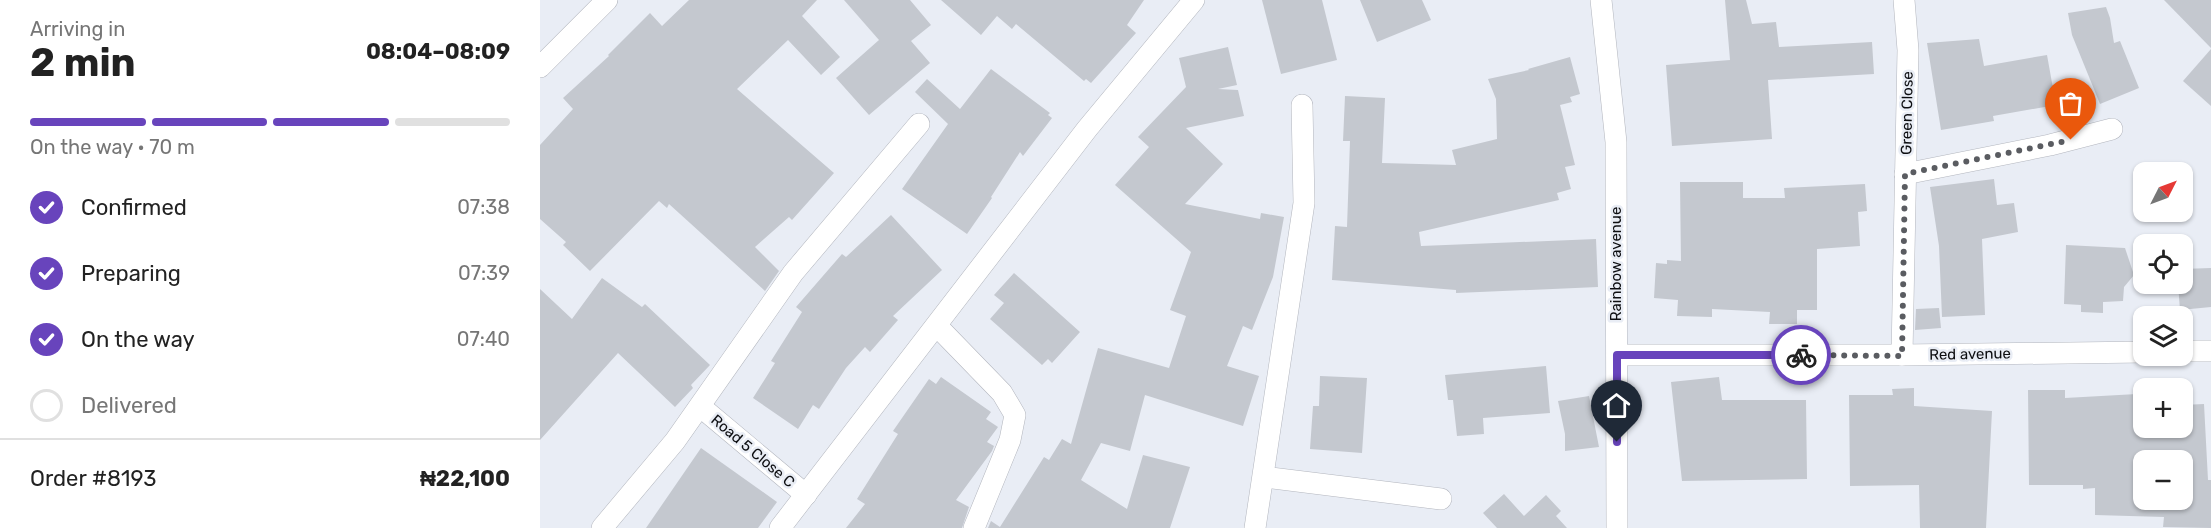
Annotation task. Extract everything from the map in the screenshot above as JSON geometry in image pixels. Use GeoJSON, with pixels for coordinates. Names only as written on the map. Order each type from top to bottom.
{"type":"FeatureCollection","features":[{"type":"Feature","properties":{"kind":"street"},"geometry":{"type":"LineString","coordinates":[[540,68],[607,0]]}},
{"type":"Feature","properties":{"kind":"street"},"geometry":{"type":"LineString","coordinates":[[780,528],[1087,129],[1194,0]]}},
{"type":"Feature","properties":{"kind":"street","name":"Rainbow avenue"},"geometry":{"type":"LineString","coordinates":[[1601,0],[1616,142],[1617,528]]}},
{"type":"Feature","properties":{"kind":"street","name":"Green Close"},"geometry":{"type":"LineString","coordinates":[[1902,356],[1908,50],[1904,0]]}},
{"type":"Feature","properties":{"kind":"street"},"geometry":{"type":"LineString","coordinates":[[1256,528],[1304,203],[1302,105]]}},
{"type":"Feature","properties":{"kind":"street"},"geometry":{"type":"LineString","coordinates":[[602,528],[675,441],[793,273],[919,124]]}},
{"type":"Feature","properties":{"kind":"street"},"geometry":{"type":"LineString","coordinates":[[1905,174],[2050,145],[2112,129]]}},
{"type":"Feature","properties":{"kind":"street"},"geometry":{"type":"LineString","coordinates":[[937,326],[1002,393],[1015,415],[1010,440],[974,528]]}},
{"type":"Feature","properties":{"kind":"street"},"geometry":{"type":"LineString","coordinates":[[2193,351],[2211,351]]}},
{"type":"Feature","properties":{"kind":"street","name":"Red avenue"},"geometry":{"type":"LineString","coordinates":[[1617,355],[1902,356],[2133,352]]}},
{"type":"Feature","properties":{"kind":"street","name":"Road 5 Close C"},"geometry":{"type":"LineString","coordinates":[[700,407],[806,495]]}},
{"type":"Feature","properties":{"kind":"street"},"geometry":{"type":"LineString","coordinates":[[1264,477],[1441,499]]}},
{"type":"Feature","properties":{"kind":"building"},"geometry":{"type":"Polygon","coordinates":[[[689,0],[817,0],[802,16],[840,57],[821,75],[788,40],[737,89],[834,173],[792,220],[789,217],[755,247],[779,271],[765,291],[669,204],[667,208],[659,201],[590,271],[563,245],[566,242],[540,219],[540,145],[573,109],[563,98],[609,56],[650,13],[662,26],[689,0]]]}},
{"type":"Feature","properties":{"kind":"building"},"geometry":{"type":"Polygon","coordinates":[[[844,0],[910,0],[931,25],[911,41],[930,63],[869,115],[836,78],[879,40],[844,0]]]}},
{"type":"Feature","properties":{"kind":"building"},"geometry":{"type":"Polygon","coordinates":[[[941,0],[1144,0],[1127,25],[1136,33],[1091,83],[1086,79],[1084,81],[1016,24],[1012,29],[997,16],[981,35],[941,0]]]}},
{"type":"Feature","properties":{"kind":"building"},"geometry":{"type":"Polygon","coordinates":[[[1262,0],[1322,0],[1337,60],[1281,74],[1262,0]]]}},
{"type":"Feature","properties":{"kind":"building"},"geometry":{"type":"Polygon","coordinates":[[[1360,0],[1422,0],[1431,20],[1377,42],[1360,0]]]}},
{"type":"Feature","properties":{"kind":"building"},"geometry":{"type":"Polygon","coordinates":[[[1725,0],[1746,0],[1752,24],[1776,22],[1779,47],[1872,42],[1874,74],[1768,80],[1772,139],[1672,146],[1666,65],[1730,60],[1725,0]]]}},
{"type":"Feature","properties":{"kind":"building"},"geometry":{"type":"Polygon","coordinates":[[[2164,0],[2211,0],[2211,48],[2164,0]]]}},
{"type":"Feature","properties":{"kind":"building"},"geometry":{"type":"Polygon","coordinates":[[[2106,7],[2114,43],[2120,41],[2139,88],[2100,104],[2072,35],[2068,13],[2106,7]]]}},
{"type":"Feature","properties":{"kind":"building"},"geometry":{"type":"Polygon","coordinates":[[[1979,39],[1984,66],[2047,55],[2056,105],[1993,116],[1994,121],[1941,130],[1927,43],[1979,39]]]}},
{"type":"Feature","properties":{"kind":"building"},"geometry":{"type":"Polygon","coordinates":[[[1228,47],[1237,85],[1218,89],[1238,90],[1244,116],[1186,128],[1223,164],[1185,204],[1260,219],[1261,213],[1284,217],[1273,277],[1252,330],[1243,326],[1227,366],[1259,376],[1243,426],[1145,395],[1130,451],[1101,443],[1081,480],[1127,509],[1143,455],[1190,467],[1170,528],[988,528],[991,521],[1000,527],[1044,457],[1049,460],[1062,439],[1071,444],[1098,348],[1169,368],[1186,316],[1170,310],[1191,252],[1115,185],[1149,147],[1138,137],[1186,87],[1179,58],[1228,47]]]}},
{"type":"Feature","properties":{"kind":"building"},"geometry":{"type":"Polygon","coordinates":[[[2211,49],[2211,106],[2183,81],[2211,49]]]}},
{"type":"Feature","properties":{"kind":"building"},"geometry":{"type":"Polygon","coordinates":[[[1570,57],[1580,94],[1570,97],[1572,102],[1560,105],[1575,165],[1565,167],[1571,189],[1557,193],[1559,200],[1419,232],[1421,246],[1596,239],[1598,287],[1456,293],[1456,290],[1332,280],[1335,226],[1347,227],[1350,141],[1343,141],[1345,96],[1385,98],[1382,163],[1456,165],[1452,150],[1497,139],[1496,99],[1488,79],[1529,70],[1570,57]]]}},
{"type":"Feature","properties":{"kind":"building"},"geometry":{"type":"Polygon","coordinates":[[[991,69],[1050,113],[1048,115],[1052,118],[1023,156],[1020,152],[967,234],[902,189],[948,124],[915,92],[927,79],[960,109],[991,69]]]}},
{"type":"Feature","properties":{"kind":"building"},"geometry":{"type":"Polygon","coordinates":[[[1994,179],[1997,205],[2014,203],[2018,232],[1982,239],[1985,315],[1942,317],[1939,246],[1930,187],[1994,179]]]}},
{"type":"Feature","properties":{"kind":"building"},"geometry":{"type":"Polygon","coordinates":[[[1680,182],[1743,182],[1743,198],[1785,198],[1784,188],[1865,184],[1867,211],[1858,212],[1860,246],[1817,249],[1817,310],[1797,310],[1797,324],[1769,324],[1770,312],[1712,309],[1712,317],[1677,316],[1678,300],[1654,298],[1656,263],[1667,264],[1667,260],[1681,261],[1680,182]]]}},
{"type":"Feature","properties":{"kind":"building"},"geometry":{"type":"Polygon","coordinates":[[[891,215],[942,270],[893,316],[898,320],[870,352],[865,347],[846,368],[819,409],[813,405],[798,429],[753,398],[775,363],[771,361],[802,312],[796,307],[842,254],[846,257],[891,215]]]}},
{"type":"Feature","properties":{"kind":"building"},"geometry":{"type":"Polygon","coordinates":[[[2066,245],[2125,248],[2133,276],[2124,287],[2123,301],[2103,302],[2103,313],[2081,312],[2081,305],[2064,304],[2066,245]]]}},
{"type":"Feature","properties":{"kind":"building"},"geometry":{"type":"Polygon","coordinates":[[[2211,268],[2211,307],[2193,309],[2193,306],[2180,306],[2179,294],[2193,294],[2193,269],[2211,268]]]}},
{"type":"Feature","properties":{"kind":"building"},"geometry":{"type":"Polygon","coordinates":[[[1014,273],[1080,332],[1052,363],[1048,359],[1042,365],[990,319],[1004,303],[994,295],[1014,273]]]}},
{"type":"Feature","properties":{"kind":"building"},"geometry":{"type":"Polygon","coordinates":[[[602,278],[642,307],[645,304],[710,365],[675,407],[618,353],[540,440],[540,289],[572,319],[602,278]]]}},
{"type":"Feature","properties":{"kind":"building"},"geometry":{"type":"Polygon","coordinates":[[[1939,308],[1941,328],[1915,330],[1916,309],[1939,308]]]}},
{"type":"Feature","properties":{"kind":"building"},"geometry":{"type":"Polygon","coordinates":[[[1546,366],[1550,413],[1483,418],[1484,434],[1457,436],[1453,400],[1448,400],[1445,375],[1546,366]]]}},
{"type":"Feature","properties":{"kind":"building"},"geometry":{"type":"Polygon","coordinates":[[[1320,376],[1367,378],[1362,453],[1310,449],[1313,406],[1319,406],[1320,376]]]}},
{"type":"Feature","properties":{"kind":"building"},"geometry":{"type":"Polygon","coordinates":[[[941,377],[991,412],[986,419],[998,427],[987,442],[994,446],[992,451],[956,500],[969,507],[962,528],[846,528],[865,504],[857,499],[898,434],[893,431],[929,379],[936,384],[941,377]]]}},
{"type":"Feature","properties":{"kind":"building"},"geometry":{"type":"Polygon","coordinates":[[[1719,377],[1722,400],[1806,400],[1807,479],[1682,481],[1671,382],[1719,377]]]}},
{"type":"Feature","properties":{"kind":"building"},"geometry":{"type":"Polygon","coordinates":[[[1914,388],[1914,406],[1992,411],[1986,528],[1920,528],[1919,485],[1850,486],[1849,395],[1893,395],[1892,389],[1914,388]]]}},
{"type":"Feature","properties":{"kind":"building"},"geometry":{"type":"Polygon","coordinates":[[[2028,390],[2065,390],[2065,398],[2133,394],[2133,438],[2193,438],[2193,404],[2204,404],[2208,480],[2211,480],[2211,528],[2163,527],[2164,517],[2095,515],[2095,488],[2083,489],[2083,485],[2029,485],[2028,390]]]}},
{"type":"Feature","properties":{"kind":"building"},"geometry":{"type":"Polygon","coordinates":[[[1589,396],[1599,447],[1565,451],[1565,434],[1558,401],[1589,396]]]}},
{"type":"Feature","properties":{"kind":"building"},"geometry":{"type":"Polygon","coordinates":[[[701,448],[777,502],[758,528],[646,528],[701,448]]]}},
{"type":"Feature","properties":{"kind":"building"},"geometry":{"type":"Polygon","coordinates":[[[1504,494],[1524,516],[1546,495],[1561,511],[1556,516],[1567,528],[1497,528],[1483,513],[1504,494]]]}},
{"type":"Feature","properties":{"kind":"way so far"},"geometry":{"type":"LineString","coordinates":[[1801,355],[1902,356],[1905,174],[2071,140]]}},
{"type":"Feature","properties":{"kind":"route"},"geometry":{"type":"LineString","coordinates":[[1617,442],[1617,355],[1801,355]]}}]}
